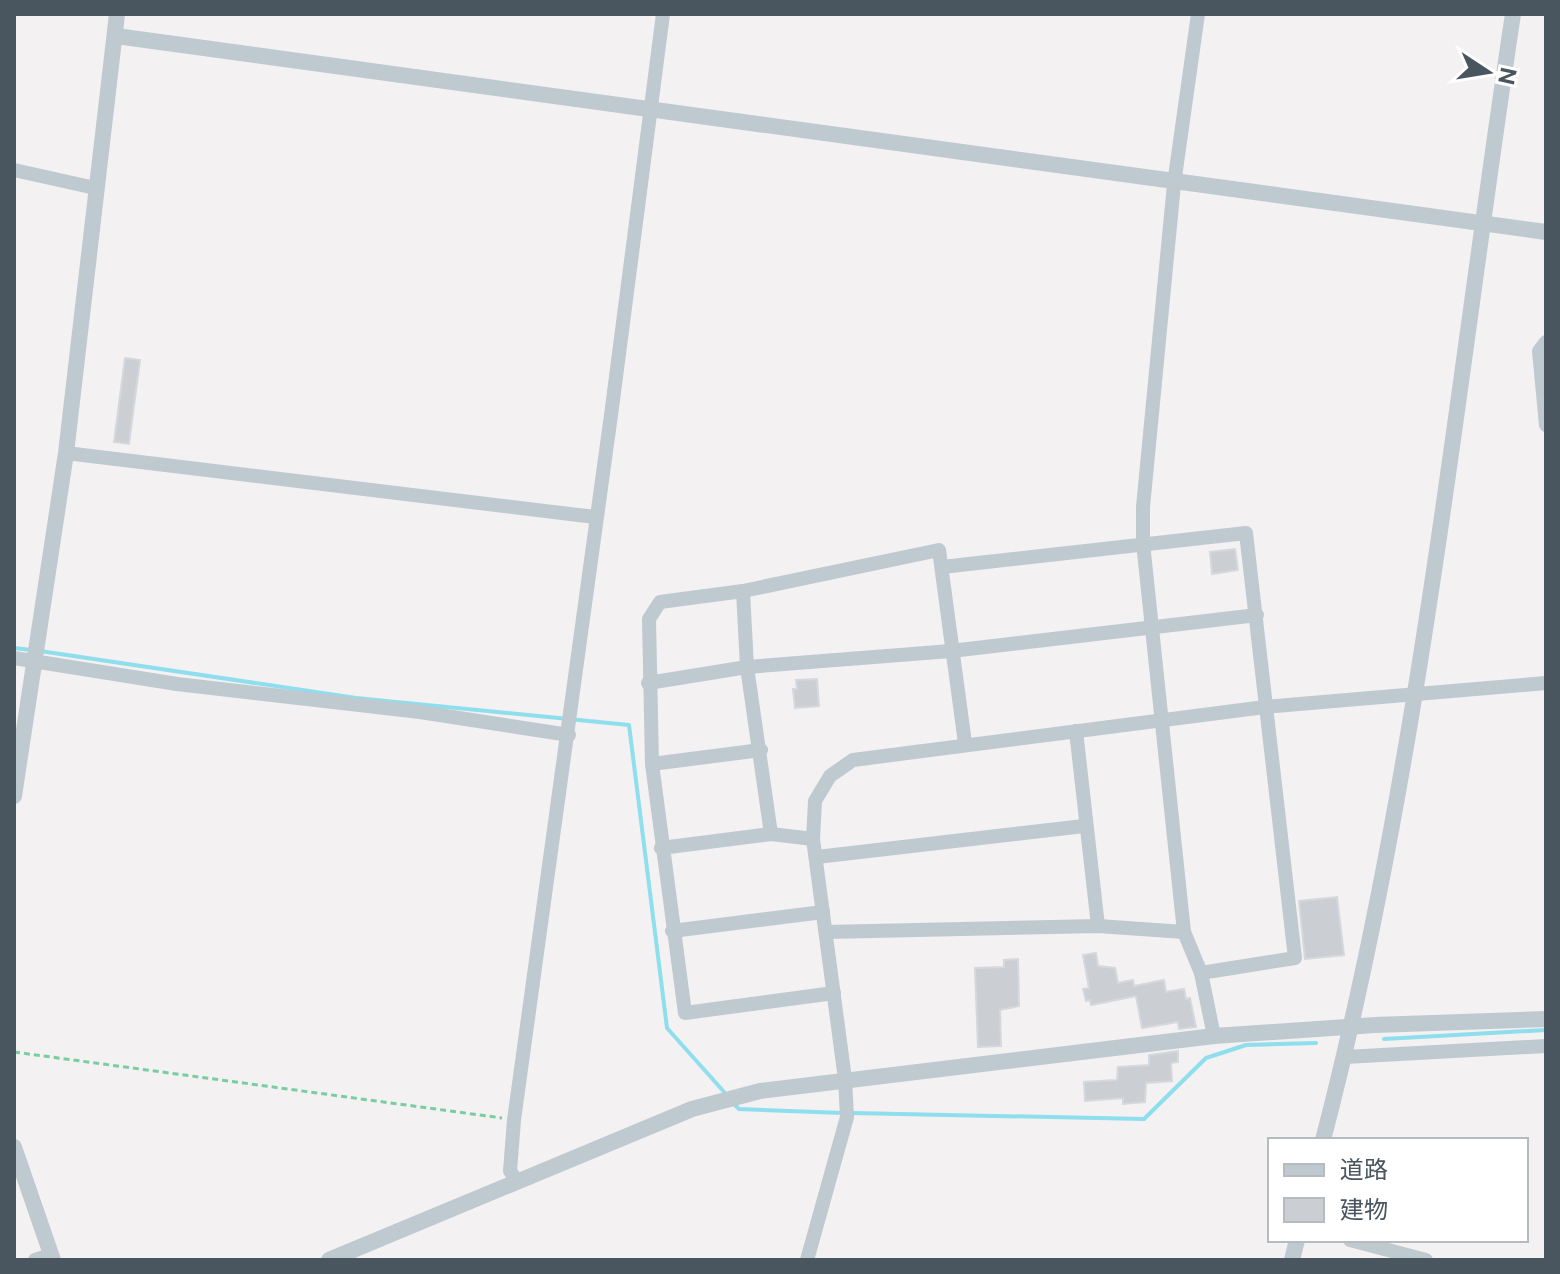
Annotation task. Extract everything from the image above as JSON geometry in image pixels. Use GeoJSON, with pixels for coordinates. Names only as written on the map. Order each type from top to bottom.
{"type":"FeatureCollection","features":[{"type":"Feature","properties":{"kind":"street"},"geometry":{"type":"LineString","coordinates":[[14,796],[66,453],[117,14]]}},
{"type":"Feature","properties":{"kind":"street"},"geometry":{"type":"LineString","coordinates":[[518,1182],[510,1171],[514,1120],[571,725],[595,517],[663,14]]}},
{"type":"Feature","properties":{"kind":"street"},"geometry":{"type":"LineString","coordinates":[[1198,14],[1174,184],[1143,507],[1143,543],[1184,932],[1201,973],[1214,1036]]}},
{"type":"Feature","properties":{"kind":"street"},"geometry":{"type":"LineString","coordinates":[[1324,1138],[1352,1026],[1388,852],[1513,14]]}},
{"type":"Feature","properties":{"kind":"street"},"geometry":{"type":"LineString","coordinates":[[116,36],[1174,184],[1546,232]]}},
{"type":"Feature","properties":{"kind":"street"},"geometry":{"type":"LineString","coordinates":[[14,170],[95,188]]}},
{"type":"Feature","properties":{"kind":"street"},"geometry":{"type":"LineString","coordinates":[[1546,342],[1539,351],[1546,425]]}},
{"type":"Feature","properties":{"kind":"street"},"geometry":{"type":"LineString","coordinates":[[66,453],[595,517]]}},
{"type":"Feature","properties":{"kind":"street"},"geometry":{"type":"LineString","coordinates":[[942,567],[1246,533],[1295,958],[1201,973]]}},
{"type":"Feature","properties":{"kind":"street"},"geometry":{"type":"LineString","coordinates":[[834,993],[685,1013],[652,764],[649,619],[660,602],[743,591],[939,550],[965,743]]}},
{"type":"Feature","properties":{"kind":"street"},"geometry":{"type":"LineString","coordinates":[[743,591],[747,667],[771,834]]}},
{"type":"Feature","properties":{"kind":"street"},"geometry":{"type":"LineString","coordinates":[[648,683],[747,667],[951,651],[1257,615]]}},
{"type":"Feature","properties":{"kind":"street"},"geometry":{"type":"LineString","coordinates":[[14,658],[34,653],[177,684],[420,712],[571,725]]}},
{"type":"Feature","properties":{"kind":"street"},"geometry":{"type":"LineString","coordinates":[[807,1260],[847,1112],[813,839],[815,801],[830,776],[853,760],[965,743],[1265,707],[1546,683]]}},
{"type":"Feature","properties":{"kind":"street"},"geometry":{"type":"LineString","coordinates":[[1076,731],[1084,826],[1098,926]]}},
{"type":"Feature","properties":{"kind":"street"},"geometry":{"type":"LineString","coordinates":[[652,764],[761,750]]}},
{"type":"Feature","properties":{"kind":"street"},"geometry":{"type":"LineString","coordinates":[[817,857],[1084,826]]}},
{"type":"Feature","properties":{"kind":"street"},"geometry":{"type":"LineString","coordinates":[[661,848],[771,834],[813,839]]}},
{"type":"Feature","properties":{"kind":"street"},"geometry":{"type":"LineString","coordinates":[[672,931],[823,912]]}},
{"type":"Feature","properties":{"kind":"street"},"geometry":{"type":"LineString","coordinates":[[827,932],[1098,926],[1184,932]]}},
{"type":"Feature","properties":{"kind":"street"},"geometry":{"type":"LineString","coordinates":[[329,1260],[692,1109],[760,1091],[1214,1036],[1352,1026],[1546,1019]]}},
{"type":"Feature","properties":{"kind":"street"},"geometry":{"type":"LineString","coordinates":[[1345,1057],[1546,1046]]}},
{"type":"Feature","properties":{"kind":"street"},"geometry":{"type":"LineString","coordinates":[[16,1158],[46,1258]]}},
{"type":"Feature","properties":{"kind":"street"},"geometry":{"type":"LineString","coordinates":[[1358,1242],[1426,1260]]}},
{"type":"Feature","properties":{"kind":"path"},"geometry":{"type":"LineString","coordinates":[[14,1052],[514,1120]]}},
{"type":"Feature","properties":{"kind":"building"},"geometry":{"type":"Polygon","coordinates":[[[125,358],[140,360],[129,444],[114,442],[125,358]]]}},
{"type":"Feature","properties":{"kind":"building"},"geometry":{"type":"Polygon","coordinates":[[[1235,549],[1238,570],[1212,574],[1210,552],[1235,549]]]}},
{"type":"Feature","properties":{"kind":"building"},"geometry":{"type":"Polygon","coordinates":[[[817,679],[819,706],[795,708],[793,689],[797,689],[796,680],[817,679]]]}},
{"type":"Feature","properties":{"kind":"building"},"geometry":{"type":"Polygon","coordinates":[[[1337,897],[1344,955],[1305,959],[1299,901],[1337,897]]]}},
{"type":"Feature","properties":{"kind":"building"},"geometry":{"type":"Polygon","coordinates":[[[1096,953],[1098,966],[1115,968],[1118,983],[1133,980],[1134,986],[1164,980],[1166,992],[1184,989],[1186,999],[1190,998],[1196,1027],[1179,1029],[1178,1022],[1142,1028],[1136,996],[1091,1005],[1090,1000],[1086,1001],[1083,989],[1089,988],[1083,955],[1096,953]]]}},
{"type":"Feature","properties":{"kind":"building"},"geometry":{"type":"Polygon","coordinates":[[[1018,959],[1019,1006],[1000,1010],[1001,1046],[978,1047],[975,968],[1004,967],[1004,960],[1018,959]]]}},
{"type":"Feature","properties":{"kind":"building"},"geometry":{"type":"Polygon","coordinates":[[[1178,1051],[1178,1062],[1171,1063],[1172,1081],[1146,1083],[1145,1102],[1123,1104],[1123,1098],[1085,1101],[1084,1082],[1117,1080],[1118,1067],[1149,1065],[1149,1055],[1178,1051]]]}},
{"type":"Feature","properties":{"kind":"waterway"},"geometry":{"type":"LineString","coordinates":[[14,648],[31,650]]}},
{"type":"Feature","properties":{"kind":"waterway"},"geometry":{"type":"LineString","coordinates":[[40,651],[356,698],[629,725],[667,1028],[725,1093]]}},
{"type":"Feature","properties":{"kind":"waterway"},"geometry":{"type":"LineString","coordinates":[[1384,1039],[1546,1030]]}},
{"type":"Feature","properties":{"kind":"waterway"},"geometry":{"type":"LineString","coordinates":[[852,1113],[1144,1119],[1206,1058],[1246,1045],[1316,1043]]}},
{"type":"Feature","properties":{"kind":"waterway"},"geometry":{"type":"LineString","coordinates":[[735,1105],[739,1109],[843,1113]]}}]}
